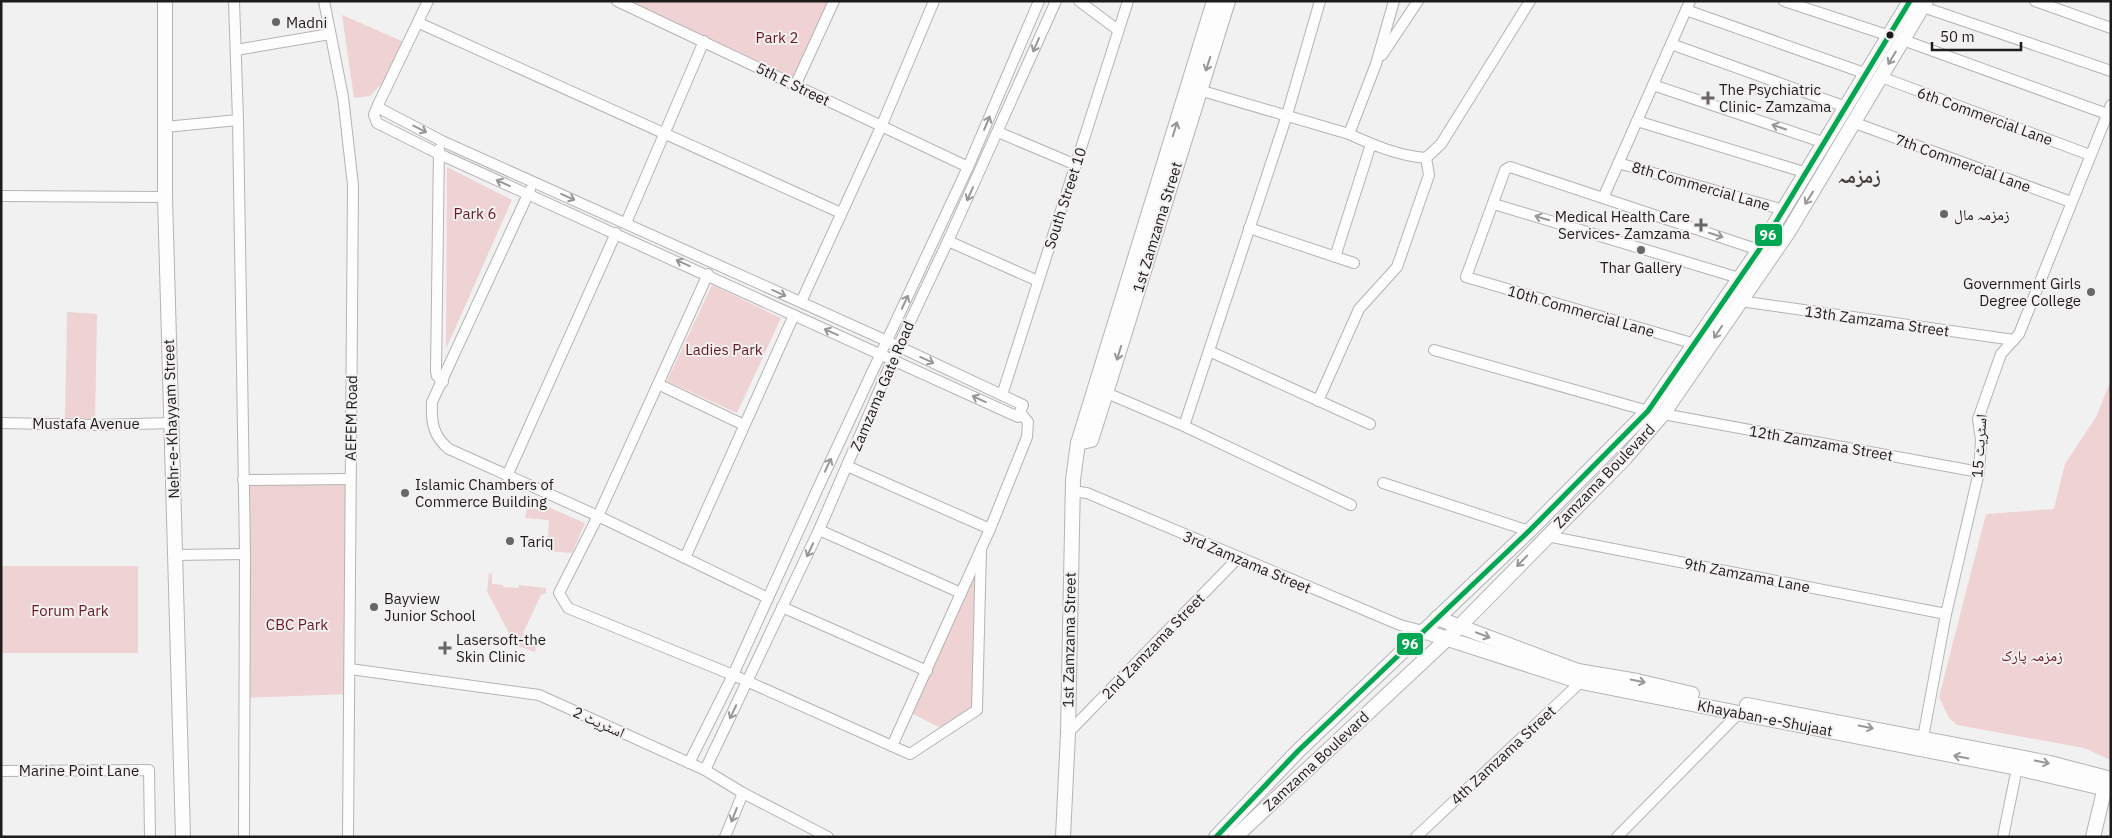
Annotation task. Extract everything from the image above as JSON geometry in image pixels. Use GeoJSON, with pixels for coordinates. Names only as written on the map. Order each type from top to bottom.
{"type":"FeatureCollection","features":[{"type":"Feature","properties":{"kind":"main road","name":"Nehr-e-Khayyam Street"},"geometry":{"type":"LineString","coordinates":[[165,1],[165,197],[183,837]]}},
{"type":"Feature","properties":{"kind":"main road","name":"1st Zamzama Street"},"geometry":{"type":"LineString","coordinates":[[1171,163],[1200,90],[1212,29],[1214,1]]}},
{"type":"Feature","properties":{"kind":"main road","name":"1st Zamzama Street"},"geometry":{"type":"LineString","coordinates":[[1063,837],[1068,733],[1072,491],[1078,443],[1090,440],[1101,391],[1212,29],[1228,1]]}},
{"type":"Feature","properties":{"kind":"main road","name":"Zamzama Boulevard"},"geometry":{"type":"LineString","coordinates":[[1236,837],[1447,638],[1625,458],[1663,414],[1789,231],[1855,123],[1874,75],[1915,3]]}},
{"type":"Feature","properties":{"kind":"main road","name":"Zamzama Boulevard"},"geometry":{"type":"LineString","coordinates":[[1216,837],[1298,751],[1529,531],[1648,411],[1759,250],[1846,108],[1874,75]]}},
{"type":"Feature","properties":{"kind":"main road","name":"Khayaban-e-Shujaat"},"geometry":{"type":"LineString","coordinates":[[1437,618],[1555,663],[1585,677]]}},
{"type":"Feature","properties":{"kind":"main road","name":"Khayaban-e-Shujaat"},"geometry":{"type":"LineString","coordinates":[[1423,631],[1585,677],[1922,744],[2050,763],[2109,783]]}},
{"type":"Feature","properties":{"kind":"main road","name":"Khayaban-e-Shujaat"},"geometry":{"type":"LineString","coordinates":[[1922,744],[2017,768],[2109,783]]}},
{"type":"Feature","properties":{"kind":"main road"},"geometry":{"type":"LineString","coordinates":[[2093,837],[2109,783]]}},
{"type":"Feature","properties":{"kind":"street"},"geometry":{"type":"LineString","coordinates":[[234,1],[238,120],[245,554],[244,837]]}},
{"type":"Feature","properties":{"kind":"street","name":"AEFEM Road"},"geometry":{"type":"LineString","coordinates":[[324,1],[344,97],[353,185],[348,837]]}},
{"type":"Feature","properties":{"kind":"street"},"geometry":{"type":"LineString","coordinates":[[376,107],[442,141],[887,341],[1023,405],[1018,417],[377,124],[374,115],[376,107],[419,23],[428,1]]}},
{"type":"Feature","properties":{"kind":"street","name":"5th E Street"},"geometry":{"type":"LineString","coordinates":[[617,1],[968,167]]}},
{"type":"Feature","properties":{"kind":"street"},"geometry":{"type":"LineString","coordinates":[[795,86],[834,1]]}},
{"type":"Feature","properties":{"kind":"street"},"geometry":{"type":"LineString","coordinates":[[801,302],[881,127],[934,1]]}},
{"type":"Feature","properties":{"kind":"street","name":"Zamzama Gate Road"},"geometry":{"type":"LineString","coordinates":[[689,763],[733,675],[968,167],[1039,1]]}},
{"type":"Feature","properties":{"kind":"street","name":"Zamzama Gate Road"},"geometry":{"type":"LineString","coordinates":[[705,770],[819,530],[898,346],[935,270],[1056,1]]}},
{"type":"Feature","properties":{"kind":"street"},"geometry":{"type":"LineString","coordinates":[[1079,1],[1118,30]]}},
{"type":"Feature","properties":{"kind":"street","name":"South Street 10"},"geometry":{"type":"LineString","coordinates":[[1002,395],[1128,1]]}},
{"type":"Feature","properties":{"kind":"street"},"geometry":{"type":"LineString","coordinates":[[1184,426],[1287,115],[1320,1]]}},
{"type":"Feature","properties":{"kind":"street"},"geometry":{"type":"LineString","coordinates":[[1349,134],[1376,64],[1394,1]]}},
{"type":"Feature","properties":{"kind":"street"},"geometry":{"type":"LineString","coordinates":[[1376,64],[1418,1]]}},
{"type":"Feature","properties":{"kind":"street"},"geometry":{"type":"LineString","coordinates":[[1200,90],[1349,134],[1371,144],[1414,157],[1426,158],[1441,144],[1530,1]]}},
{"type":"Feature","properties":{"kind":"street"},"geometry":{"type":"LineString","coordinates":[[1784,1],[2109,110]]}},
{"type":"Feature","properties":{"kind":"street"},"geometry":{"type":"LineString","coordinates":[[2035,1],[2111,28]]}},
{"type":"Feature","properties":{"kind":"street"},"geometry":{"type":"LineString","coordinates":[[1915,3],[2111,72]]}},
{"type":"Feature","properties":{"kind":"street"},"geometry":{"type":"LineString","coordinates":[[1603,198],[1688,6]]}},
{"type":"Feature","properties":{"kind":"street","name":"6th Commercial Lane"},"geometry":{"type":"LineString","coordinates":[[1688,6],[2090,155]]}},
{"type":"Feature","properties":{"kind":"street"},"geometry":{"type":"LineString","coordinates":[[419,23],[841,213]]}},
{"type":"Feature","properties":{"kind":"street"},"geometry":{"type":"LineString","coordinates":[[236,50],[330,34]]}},
{"type":"Feature","properties":{"kind":"street"},"geometry":{"type":"LineString","coordinates":[[626,223],[704,41]]}},
{"type":"Feature","properties":{"kind":"street"},"geometry":{"type":"LineString","coordinates":[[1671,44],[1846,108]]}},
{"type":"Feature","properties":{"kind":"street"},"geometry":{"type":"LineString","coordinates":[[1653,85],[1825,143]]}},
{"type":"Feature","properties":{"kind":"street","name":"اسٹریٹ 15"},"geometry":{"type":"LineString","coordinates":[[1922,744],[1946,614],[1979,472],[1981,440],[1978,419],[2000,354],[2019,334],[2109,110]]}},
{"type":"Feature","properties":{"kind":"street"},"geometry":{"type":"LineString","coordinates":[[165,127],[238,120]]}},
{"type":"Feature","properties":{"kind":"street"},"geometry":{"type":"LineString","coordinates":[[1637,121],[1806,173]]}},
{"type":"Feature","properties":{"kind":"street","name":"7th Commercial Lane"},"geometry":{"type":"LineString","coordinates":[[1855,123],[2071,202]]}},
{"type":"Feature","properties":{"kind":"street"},"geometry":{"type":"LineString","coordinates":[[998,132],[1076,165]]}},
{"type":"Feature","properties":{"kind":"street"},"geometry":{"type":"LineString","coordinates":[[442,141],[438,153],[436,376],[443,382]]}},
{"type":"Feature","properties":{"kind":"street"},"geometry":{"type":"LineString","coordinates":[[1335,257],[1371,144]]}},
{"type":"Feature","properties":{"kind":"street"},"geometry":{"type":"LineString","coordinates":[[1318,401],[1359,309],[1397,267],[1429,175],[1426,158]]}},
{"type":"Feature","properties":{"kind":"street","name":"8th Commercial Lane"},"geometry":{"type":"LineString","coordinates":[[1618,163],[1784,210]]}},
{"type":"Feature","properties":{"kind":"street"},"geometry":{"type":"LineString","coordinates":[[1739,278],[1494,204],[1505,170],[1510,167],[1759,250]]}},
{"type":"Feature","properties":{"kind":"street"},"geometry":{"type":"LineString","coordinates":[[532,181],[529,194],[443,382],[432,402],[433,428],[438,440],[449,449],[598,516],[768,598]]}},
{"type":"Feature","properties":{"kind":"street"},"geometry":{"type":"LineString","coordinates":[[1,196],[165,197]]}},
{"type":"Feature","properties":{"kind":"street","name":"10th Commercial Lane"},"geometry":{"type":"LineString","coordinates":[[1494,204],[1466,277],[1695,344]]}},
{"type":"Feature","properties":{"kind":"street"},"geometry":{"type":"LineString","coordinates":[[1249,228],[1354,263]]}},
{"type":"Feature","properties":{"kind":"street"},"geometry":{"type":"LineString","coordinates":[[507,476],[616,233]]}},
{"type":"Feature","properties":{"kind":"street"},"geometry":{"type":"LineString","coordinates":[[948,241],[1038,281]]}},
{"type":"Feature","properties":{"kind":"street"},"geometry":{"type":"LineString","coordinates":[[923,263],[935,270]]}},
{"type":"Feature","properties":{"kind":"street"},"geometry":{"type":"LineString","coordinates":[[708,274],[598,516],[559,593],[562,601],[568,608],[733,675],[910,754],[977,710],[981,549]]}},
{"type":"Feature","properties":{"kind":"street"},"geometry":{"type":"LineString","coordinates":[[754,296],[758,284]]}},
{"type":"Feature","properties":{"kind":"street","name":"13th Zamzama Street"},"geometry":{"type":"LineString","coordinates":[[1740,301],[2014,340]]}},
{"type":"Feature","properties":{"kind":"street"},"geometry":{"type":"LineString","coordinates":[[685,558],[794,315]]}},
{"type":"Feature","properties":{"kind":"street"},"geometry":{"type":"LineString","coordinates":[[1434,350],[1648,411]]}},
{"type":"Feature","properties":{"kind":"street"},"geometry":{"type":"LineString","coordinates":[[1209,351],[1370,424]]}},
{"type":"Feature","properties":{"kind":"street"},"geometry":{"type":"LineString","coordinates":[[658,384],[744,425]]}},
{"type":"Feature","properties":{"kind":"street"},"geometry":{"type":"LineString","coordinates":[[1101,391],[1184,426],[1351,505]]}},
{"type":"Feature","properties":{"kind":"street"},"geometry":{"type":"LineString","coordinates":[[892,746],[990,530],[1027,437],[1028,422],[1020,412]]}},
{"type":"Feature","properties":{"kind":"street","name":"12th Zamzama Street"},"geometry":{"type":"LineString","coordinates":[[1663,414],[1979,472]]}},
{"type":"Feature","properties":{"kind":"street","name":"Mustafa Avenue"},"geometry":{"type":"LineString","coordinates":[[1,423],[96,425],[172,423]]}},
{"type":"Feature","properties":{"kind":"street"},"geometry":{"type":"LineString","coordinates":[[848,466],[990,530]]}},
{"type":"Feature","properties":{"kind":"street"},"geometry":{"type":"LineString","coordinates":[[243,480],[350,479]]}},
{"type":"Feature","properties":{"kind":"street"},"geometry":{"type":"LineString","coordinates":[[1383,483],[1529,531]]}},
{"type":"Feature","properties":{"kind":"street"},"geometry":{"type":"LineString","coordinates":[[818,488],[834,497]]}},
{"type":"Feature","properties":{"kind":"street","name":"3rd Zamzama Street"},"geometry":{"type":"LineString","coordinates":[[1072,491],[1087,493],[1400,625],[1423,631]]}},
{"type":"Feature","properties":{"kind":"street"},"geometry":{"type":"LineString","coordinates":[[819,530],[961,593]]}},
{"type":"Feature","properties":{"kind":"street","name":"9th Zamzama Lane"},"geometry":{"type":"LineString","coordinates":[[1547,536],[1946,614]]}},
{"type":"Feature","properties":{"kind":"street"},"geometry":{"type":"LineString","coordinates":[[175,555],[245,554]]}},
{"type":"Feature","properties":{"kind":"street","name":"2nd Zamzama Street"},"geometry":{"type":"LineString","coordinates":[[1068,733],[1238,558]]}},
{"type":"Feature","properties":{"kind":"street"},"geometry":{"type":"LineString","coordinates":[[782,607],[927,671]]}},
{"type":"Feature","properties":{"kind":"street"},"geometry":{"type":"LineString","coordinates":[[751,636],[766,642]]}},
{"type":"Feature","properties":{"kind":"street","name":"اسٹریٹ 2"},"geometry":{"type":"LineString","coordinates":[[350,669],[539,695],[705,770],[742,793],[828,837]]}},
{"type":"Feature","properties":{"kind":"street","name":"4th Zamzama Street"},"geometry":{"type":"LineString","coordinates":[[1416,837],[1585,677]]}},
{"type":"Feature","properties":{"kind":"street"},"geometry":{"type":"LineString","coordinates":[[1622,836],[1743,709]]}},
{"type":"Feature","properties":{"kind":"street"},"geometry":{"type":"LineString","coordinates":[[2004,837],[2017,768]]}},
{"type":"Feature","properties":{"kind":"street","name":"Marine Point Lane"},"geometry":{"type":"LineString","coordinates":[[1,771],[149,770],[150,837]]}},
{"type":"Feature","properties":{"kind":"street"},"geometry":{"type":"LineString","coordinates":[[725,837],[742,793]]}},
{"type":"Feature","properties":{"kind":"green space","name":"Park 2"},"geometry":{"type":"Polygon","coordinates":[[[614,1],[835,1],[795,86],[614,1]]]}},
{"type":"Feature","properties":{"kind":"green space"},"geometry":{"type":"Polygon","coordinates":[[[342,15],[404,42],[388,77],[370,96],[354,98],[342,15]]]}},
{"type":"Feature","properties":{"kind":"green space","name":"Park 6"},"geometry":{"type":"Polygon","coordinates":[[[447,167],[512,200],[446,349],[447,167]]]}},
{"type":"Feature","properties":{"kind":"green space","name":"Ladies Park"},"geometry":{"type":"Polygon","coordinates":[[[712,285],[781,318],[737,413],[667,381],[712,285]]]}},
{"type":"Feature","properties":{"kind":"green space"},"geometry":{"type":"Polygon","coordinates":[[[67,312],[97,314],[95,423],[65,421],[67,312]]]}},
{"type":"Feature","properties":{"kind":"green space","name":"زمزمہ پارک"},"geometry":{"type":"Polygon","coordinates":[[[2111,380],[2111,760],[2084,748],[1957,725],[1949,718],[1939,697],[1986,514],[2054,509],[2065,464],[2096,417],[2111,380]]]}},
{"type":"Feature","properties":{"kind":"green space","name":"CBC Park"},"geometry":{"type":"Polygon","coordinates":[[[350,479],[350,694],[243,698],[243,480],[350,479]]]}},
{"type":"Feature","properties":{"kind":"green space"},"geometry":{"type":"Polygon","coordinates":[[[529,499],[585,523],[572,553],[547,551],[549,520],[525,518],[529,499]]]}},
{"type":"Feature","properties":{"kind":"green space"},"geometry":{"type":"Polygon","coordinates":[[[981,549],[977,710],[946,731],[908,711],[981,549]]]}},
{"type":"Feature","properties":{"kind":"green space","name":"Forum Park"},"geometry":{"type":"Polygon","coordinates":[[[1,566],[138,566],[138,653],[1,653],[1,566]]]}},
{"type":"Feature","properties":{"kind":"green space"},"geometry":{"type":"Polygon","coordinates":[[[489,573],[492,574],[492,584],[503,585],[503,587],[519,588],[519,585],[546,588],[546,593],[541,595],[523,633],[537,640],[535,652],[510,644],[513,641],[487,591],[489,573]]]}},
{"type":"Feature","properties":{"kind":"transit line","name":"96"},"geometry":{"type":"LineString","coordinates":[[1216,837],[1298,751],[1529,531],[1648,411],[1759,250],[1910,1]]}},
{"type":"Feature","properties":{"kind":"place","name":"Madni"},"geometry":{"type":"Point","coordinates":[276,22]}},
{"type":"Feature","properties":{"kind":"place","name":"The Psychiatric Clinic- Zamzama"},"geometry":{"type":"Point","coordinates":[1708,98]}},
{"type":"Feature","properties":{"kind":"place","name":"زمزمہ مال"},"geometry":{"type":"Point","coordinates":[1944,214]}},
{"type":"Feature","properties":{"kind":"place","name":"Medical Health Care Services- Zamzama"},"geometry":{"type":"Point","coordinates":[1701,225]}},
{"type":"Feature","properties":{"kind":"place","name":"Thar Gallery"},"geometry":{"type":"Point","coordinates":[1641,250]}},
{"type":"Feature","properties":{"kind":"place","name":"Government Girls Degree College"},"geometry":{"type":"Point","coordinates":[2091,292]}},
{"type":"Feature","properties":{"kind":"place","name":"Islamic Chambers of Commerce Building"},"geometry":{"type":"Point","coordinates":[405,493]}},
{"type":"Feature","properties":{"kind":"place","name":"Tariq"},"geometry":{"type":"Point","coordinates":[510,541]}},
{"type":"Feature","properties":{"kind":"place","name":"Bayview Junior School"},"geometry":{"type":"Point","coordinates":[374,607]}},
{"type":"Feature","properties":{"kind":"place","name":"Lasersoft-the Skin Clinic"},"geometry":{"type":"Point","coordinates":[445,648]}},
{"type":"Feature","properties":{"kind":"district","name":"زمزمہ"},"geometry":{"type":"Point","coordinates":[1859,175]}}]}
